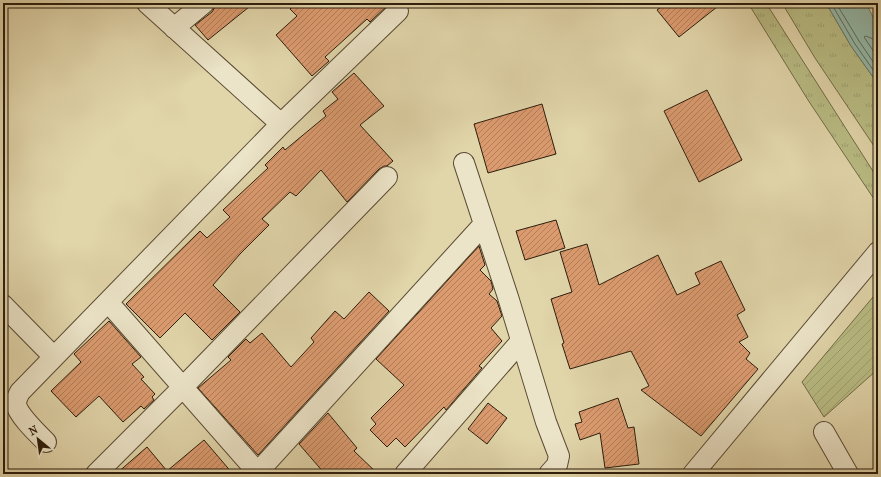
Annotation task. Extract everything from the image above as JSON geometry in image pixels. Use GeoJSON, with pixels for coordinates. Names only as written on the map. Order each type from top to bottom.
{"type":"FeatureCollection","features":[{"type":"Feature","properties":{"kind":"street"},"geometry":{"type":"LineString","coordinates":[[146,3],[281,124]]}},
{"type":"Feature","properties":{"kind":"street"},"geometry":{"type":"LineString","coordinates":[[174,28],[204,3]]}},
{"type":"Feature","properties":{"kind":"street"},"geometry":{"type":"LineString","coordinates":[[46,442],[19,412],[16,405],[16,398],[20,392],[281,124],[398,11]]}},
{"type":"Feature","properties":{"kind":"street"},"geometry":{"type":"LineString","coordinates":[[464,162],[546,422],[559,456],[557,465],[549,474]]}},
{"type":"Feature","properties":{"kind":"street"},"geometry":{"type":"LineString","coordinates":[[96,474],[183,387],[386,177]]}},
{"type":"Feature","properties":{"kind":"street"},"geometry":{"type":"LineString","coordinates":[[108,302],[258,473],[484,224]]}},
{"type":"Feature","properties":{"kind":"street"},"geometry":{"type":"LineString","coordinates":[[694,474],[878,252]]}},
{"type":"Feature","properties":{"kind":"street"},"geometry":{"type":"LineString","coordinates":[[3,305],[54,357]]}},
{"type":"Feature","properties":{"kind":"street"},"geometry":{"type":"LineString","coordinates":[[405,474],[521,341]]}},
{"type":"Feature","properties":{"kind":"street"},"geometry":{"type":"LineString","coordinates":[[824,432],[848,474]]}},
{"type":"Feature","properties":{"kind":"green space"},"geometry":{"type":"Polygon","coordinates":[[[748,3],[766,3],[878,179],[878,205],[808,100],[748,3]]]}},
{"type":"Feature","properties":{"kind":"green space"},"geometry":{"type":"Polygon","coordinates":[[[782,3],[826,3],[851,46],[878,84],[878,152],[815,58],[782,3]]]}},
{"type":"Feature","properties":{"kind":"green space"},"geometry":{"type":"Polygon","coordinates":[[[878,291],[878,369],[824,417],[802,382],[878,291]]]}},
{"type":"Feature","properties":{"kind":"water"},"geometry":{"type":"Polygon","coordinates":[[[826,3],[866,3],[878,27],[878,84],[851,46],[826,3]]]}},
{"type":"Feature","properties":{"kind":"building"},"geometry":{"type":"Polygon","coordinates":[[[215,3],[254,3],[208,40],[195,25],[212,12],[215,7],[215,3]]]}},
{"type":"Feature","properties":{"kind":"building"},"geometry":{"type":"Polygon","coordinates":[[[296,3],[390,3],[370,22],[367,19],[325,57],[329,61],[312,76],[276,35],[297,16],[290,9],[296,3]]]}},
{"type":"Feature","properties":{"kind":"building"},"geometry":{"type":"Polygon","coordinates":[[[667,3],[722,3],[679,37],[657,10],[667,3]]]}},
{"type":"Feature","properties":{"kind":"building"},"geometry":{"type":"Polygon","coordinates":[[[354,73],[384,106],[360,125],[393,161],[387,166],[379,169],[347,202],[321,170],[296,196],[290,192],[262,219],[269,225],[240,254],[213,285],[240,312],[212,340],[185,313],[160,338],[126,304],[200,231],[207,238],[230,217],[223,210],[268,168],[265,165],[283,147],[285,150],[326,116],[323,111],[338,99],[332,92],[354,73]]]}},
{"type":"Feature","properties":{"kind":"building"},"geometry":{"type":"Polygon","coordinates":[[[707,90],[742,160],[699,182],[664,111],[707,90]]]}},
{"type":"Feature","properties":{"kind":"building"},"geometry":{"type":"Polygon","coordinates":[[[542,104],[556,154],[488,173],[474,124],[542,104]]]}},
{"type":"Feature","properties":{"kind":"building"},"geometry":{"type":"Polygon","coordinates":[[[556,220],[565,248],[525,260],[516,231],[556,220]]]}},
{"type":"Feature","properties":{"kind":"building"},"geometry":{"type":"Polygon","coordinates":[[[587,244],[599,285],[658,255],[677,295],[700,284],[695,273],[721,261],[745,310],[737,315],[748,337],[739,342],[750,353],[746,359],[758,369],[701,436],[641,390],[649,386],[631,351],[570,369],[551,299],[572,292],[560,252],[587,244]]]}},
{"type":"Feature","properties":{"kind":"building"},"geometry":{"type":"Polygon","coordinates":[[[479,246],[485,265],[480,270],[491,281],[493,289],[489,294],[497,301],[502,316],[491,328],[502,341],[479,366],[482,368],[446,410],[444,407],[405,447],[396,438],[387,447],[370,430],[376,424],[371,418],[404,385],[376,359],[479,246]]]}},
{"type":"Feature","properties":{"kind":"building"},"geometry":{"type":"Polygon","coordinates":[[[369,292],[389,311],[258,455],[198,388],[231,360],[228,357],[246,339],[250,343],[262,333],[291,367],[314,342],[311,338],[335,311],[344,319],[369,292]]]}},
{"type":"Feature","properties":{"kind":"building"},"geometry":{"type":"Polygon","coordinates":[[[109,321],[141,357],[132,364],[144,377],[141,379],[155,394],[152,397],[154,400],[144,409],[141,406],[123,422],[99,396],[76,417],[51,391],[81,362],[74,354],[109,321]]]}},
{"type":"Feature","properties":{"kind":"building"},"geometry":{"type":"Polygon","coordinates":[[[618,398],[628,428],[634,427],[639,464],[605,468],[600,433],[580,440],[575,424],[582,422],[579,412],[618,398]]]}},
{"type":"Feature","properties":{"kind":"building"},"geometry":{"type":"Polygon","coordinates":[[[488,403],[507,418],[487,444],[468,429],[488,403]]]}},
{"type":"Feature","properties":{"kind":"building"},"geometry":{"type":"Polygon","coordinates":[[[328,413],[357,448],[354,451],[378,474],[325,474],[299,444],[328,413]]]}},
{"type":"Feature","properties":{"kind":"building"},"geometry":{"type":"Polygon","coordinates":[[[204,440],[233,474],[116,474],[147,447],[167,471],[204,440]]]}}]}
